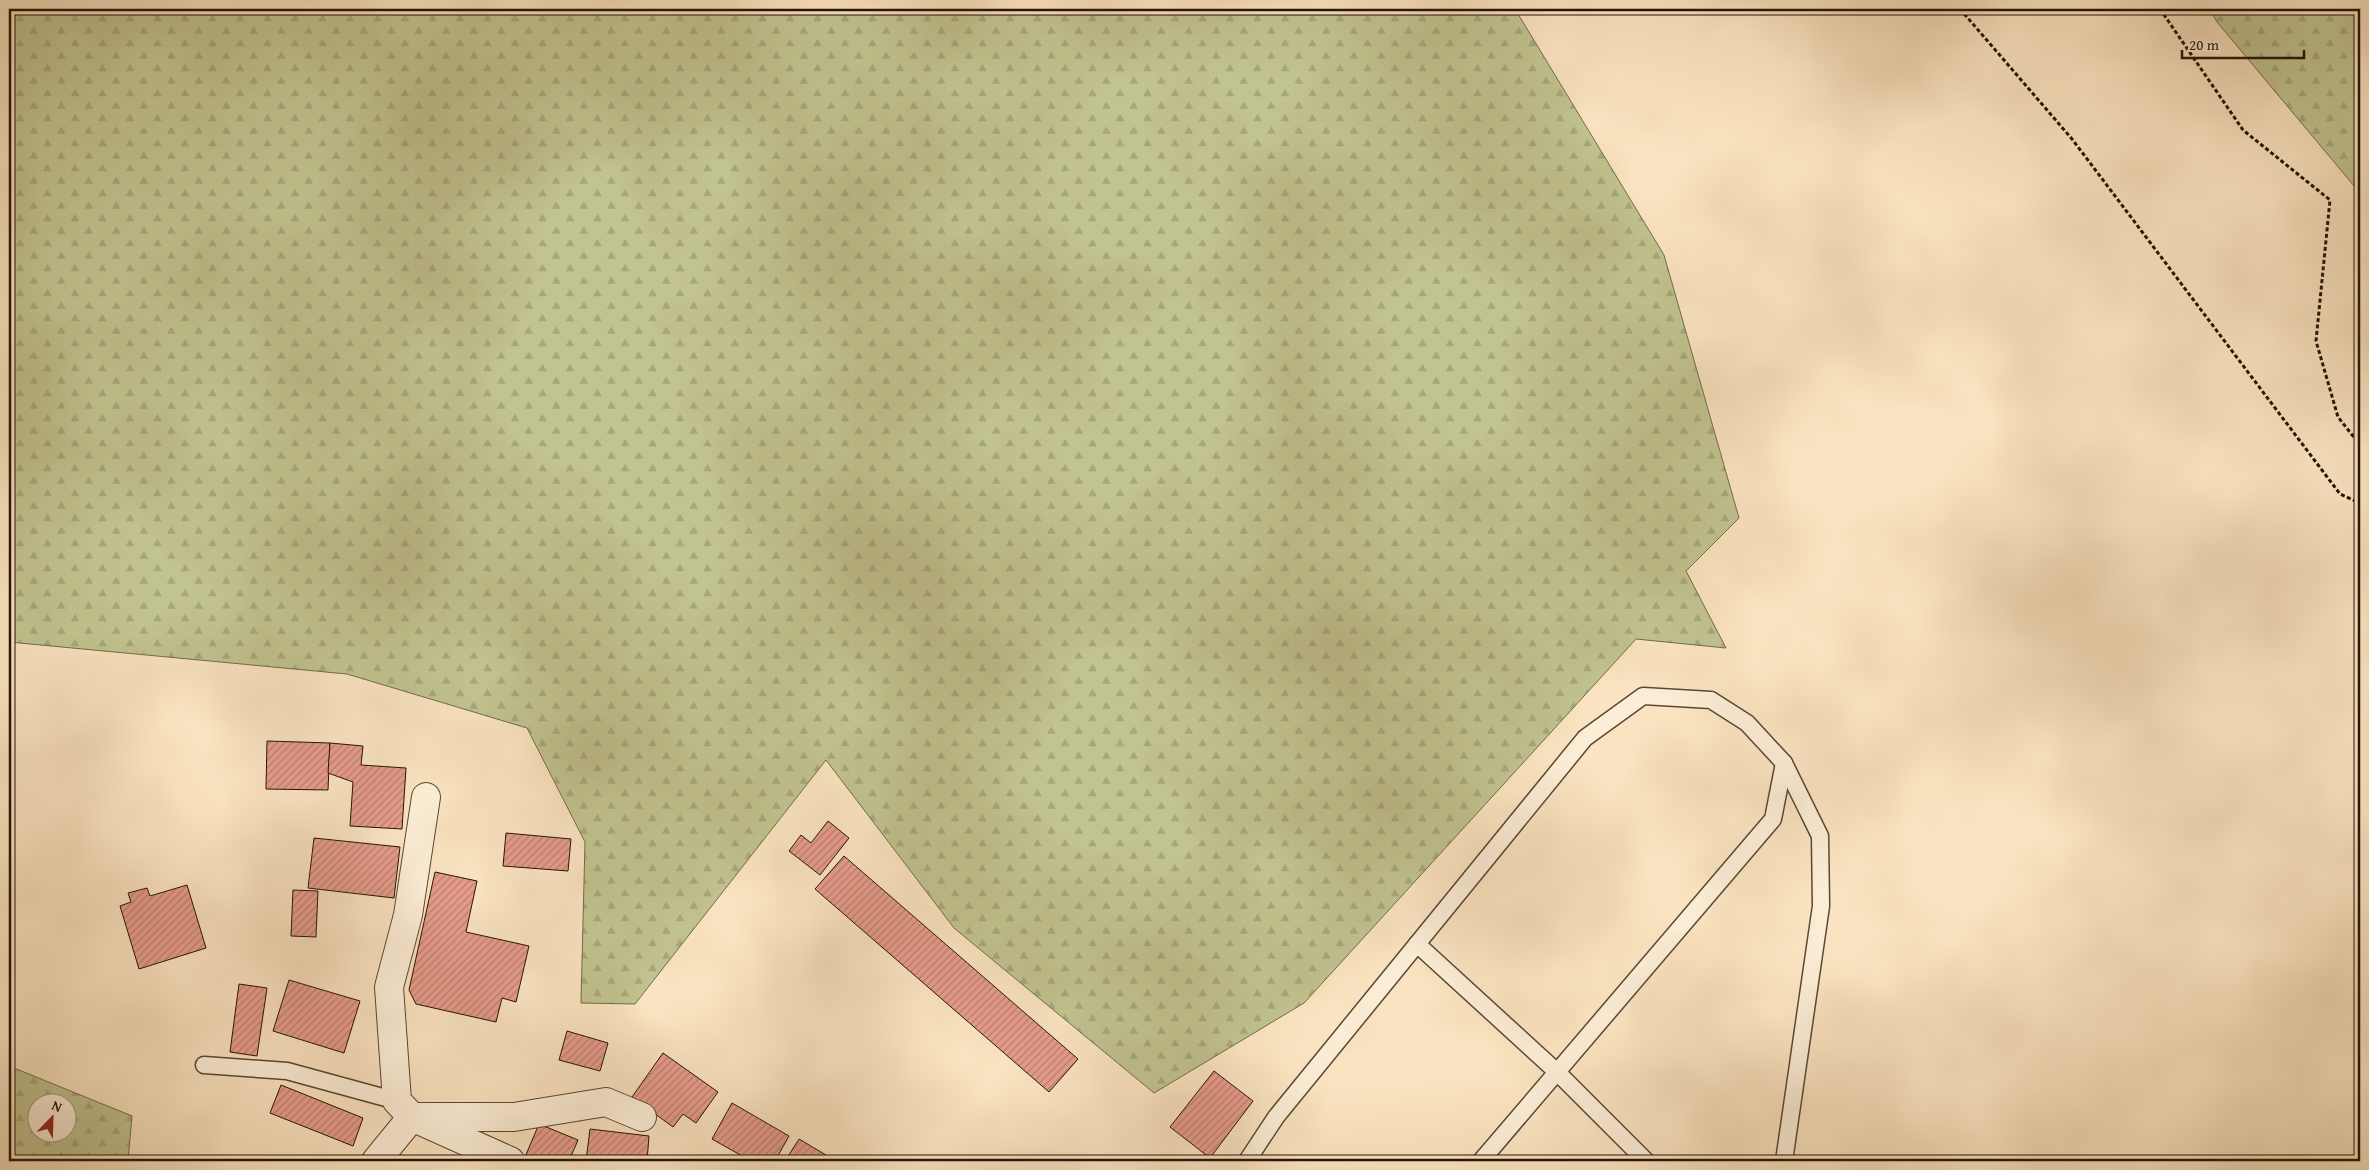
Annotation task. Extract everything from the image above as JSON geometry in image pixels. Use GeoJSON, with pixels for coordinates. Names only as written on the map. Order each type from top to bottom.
{"type":"FeatureCollection","features":[{"type":"Feature","properties":{"kind":"street"},"geometry":{"type":"LineString","coordinates":[[376,1161],[405,1109],[389,988],[408,915],[426,797]]}},
{"type":"Feature","properties":{"kind":"street"},"geometry":{"type":"LineString","coordinates":[[405,1109],[514,1118],[606,1102],[642,1117]]}},
{"type":"Feature","properties":{"kind":"street"},"geometry":{"type":"LineString","coordinates":[[405,1109],[510,1161]]}},
{"type":"Feature","properties":{"kind":"lane"},"geometry":{"type":"LineString","coordinates":[[1247,1161],[1276,1118],[1585,738],[1643,696],[1711,700],[1747,723],[1784,763],[1820,836],[1821,906],[1784,1161]]}},
{"type":"Feature","properties":{"kind":"lane"},"geometry":{"type":"LineString","coordinates":[[1481,1161],[1773,819],[1784,763]]}},
{"type":"Feature","properties":{"kind":"lane"},"geometry":{"type":"LineString","coordinates":[[1417,944],[1557,1072],[1646,1161]]}},
{"type":"Feature","properties":{"kind":"lane"},"geometry":{"type":"LineString","coordinates":[[204,1064],[287,1071],[405,1109]]}},
{"type":"Feature","properties":{"kind":"path"},"geometry":{"type":"LineString","coordinates":[[1960,9],[2072,139],[2340,494],[2360,503]]}},
{"type":"Feature","properties":{"kind":"path"},"geometry":{"type":"LineString","coordinates":[[2160,9],[2243,130],[2330,200],[2316,341],[2338,416],[2360,445]]}},
{"type":"Feature","properties":{"kind":"green space"},"geometry":{"type":"Polygon","coordinates":[[[9,9],[1515,9],[1664,255],[1739,518],[1686,571],[1726,648],[1636,639],[1304,1003],[1154,1093],[954,928],[826,760],[635,1004],[581,1003],[585,842],[527,728],[347,674],[9,642],[9,9]]]}},
{"type":"Feature","properties":{"kind":"green space"},"geometry":{"type":"Polygon","coordinates":[[[2209,9],[2360,9],[2360,193],[2217,22],[2209,9]]]}},
{"type":"Feature","properties":{"kind":"green space"},"geometry":{"type":"Polygon","coordinates":[[[9,1066],[73,1092],[28,1092],[28,1142],[78,1142],[78,1094],[132,1116],[128,1161],[9,1161],[9,1066]]]}},
{"type":"Feature","properties":{"kind":"building"},"geometry":{"type":"Polygon","coordinates":[[[267,741],[330,743],[328,790],[266,789],[267,741]]]}},
{"type":"Feature","properties":{"kind":"building"},"geometry":{"type":"Polygon","coordinates":[[[330,743],[363,746],[361,765],[406,768],[402,829],[350,826],[353,782],[328,773],[330,743]]]}},
{"type":"Feature","properties":{"kind":"building"},"geometry":{"type":"Polygon","coordinates":[[[828,821],[849,838],[820,875],[789,851],[801,835],[811,843],[828,821]]]}},
{"type":"Feature","properties":{"kind":"building"},"geometry":{"type":"Polygon","coordinates":[[[506,833],[571,839],[568,871],[503,866],[506,833]]]}},
{"type":"Feature","properties":{"kind":"building"},"geometry":{"type":"Polygon","coordinates":[[[314,838],[400,847],[394,898],[308,888],[314,838]]]}},
{"type":"Feature","properties":{"kind":"building"},"geometry":{"type":"Polygon","coordinates":[[[844,856],[1078,1059],[1049,1092],[815,889],[844,856]]]}},
{"type":"Feature","properties":{"kind":"building"},"geometry":{"type":"Polygon","coordinates":[[[435,872],[477,881],[466,932],[529,946],[516,1002],[502,998],[496,1022],[416,1004],[409,990],[435,872]]]}},
{"type":"Feature","properties":{"kind":"building"},"geometry":{"type":"Polygon","coordinates":[[[187,885],[206,948],[139,969],[120,906],[131,902],[128,893],[147,888],[150,896],[187,885]]]}},
{"type":"Feature","properties":{"kind":"building"},"geometry":{"type":"Polygon","coordinates":[[[293,890],[318,891],[316,937],[291,936],[293,890]]]}},
{"type":"Feature","properties":{"kind":"building"},"geometry":{"type":"Polygon","coordinates":[[[289,980],[360,1001],[344,1053],[273,1031],[289,980]]]}},
{"type":"Feature","properties":{"kind":"building"},"geometry":{"type":"Polygon","coordinates":[[[239,984],[267,988],[257,1056],[230,1052],[239,984]]]}},
{"type":"Feature","properties":{"kind":"building"},"geometry":{"type":"Polygon","coordinates":[[[567,1031],[608,1043],[600,1071],[559,1060],[567,1031]]]}},
{"type":"Feature","properties":{"kind":"building"},"geometry":{"type":"Polygon","coordinates":[[[663,1053],[718,1092],[696,1123],[683,1114],[673,1127],[632,1097],[663,1053]]]}},
{"type":"Feature","properties":{"kind":"building"},"geometry":{"type":"Polygon","coordinates":[[[1214,1071],[1253,1101],[1210,1158],[1170,1127],[1214,1071]]]}},
{"type":"Feature","properties":{"kind":"building"},"geometry":{"type":"Polygon","coordinates":[[[281,1085],[363,1118],[353,1146],[270,1113],[281,1085]]]}},
{"type":"Feature","properties":{"kind":"building"},"geometry":{"type":"Polygon","coordinates":[[[732,1103],[789,1136],[775,1161],[751,1161],[712,1139],[732,1103]]]}},
{"type":"Feature","properties":{"kind":"building"},"geometry":{"type":"Polygon","coordinates":[[[539,1124],[578,1140],[569,1161],[536,1161],[525,1157],[539,1124]]]}},
{"type":"Feature","properties":{"kind":"building"},"geometry":{"type":"Polygon","coordinates":[[[590,1129],[649,1136],[647,1161],[586,1161],[590,1129]]]}},
{"type":"Feature","properties":{"kind":"building"},"geometry":{"type":"Polygon","coordinates":[[[799,1139],[836,1161],[785,1161],[799,1139]]]}}]}
